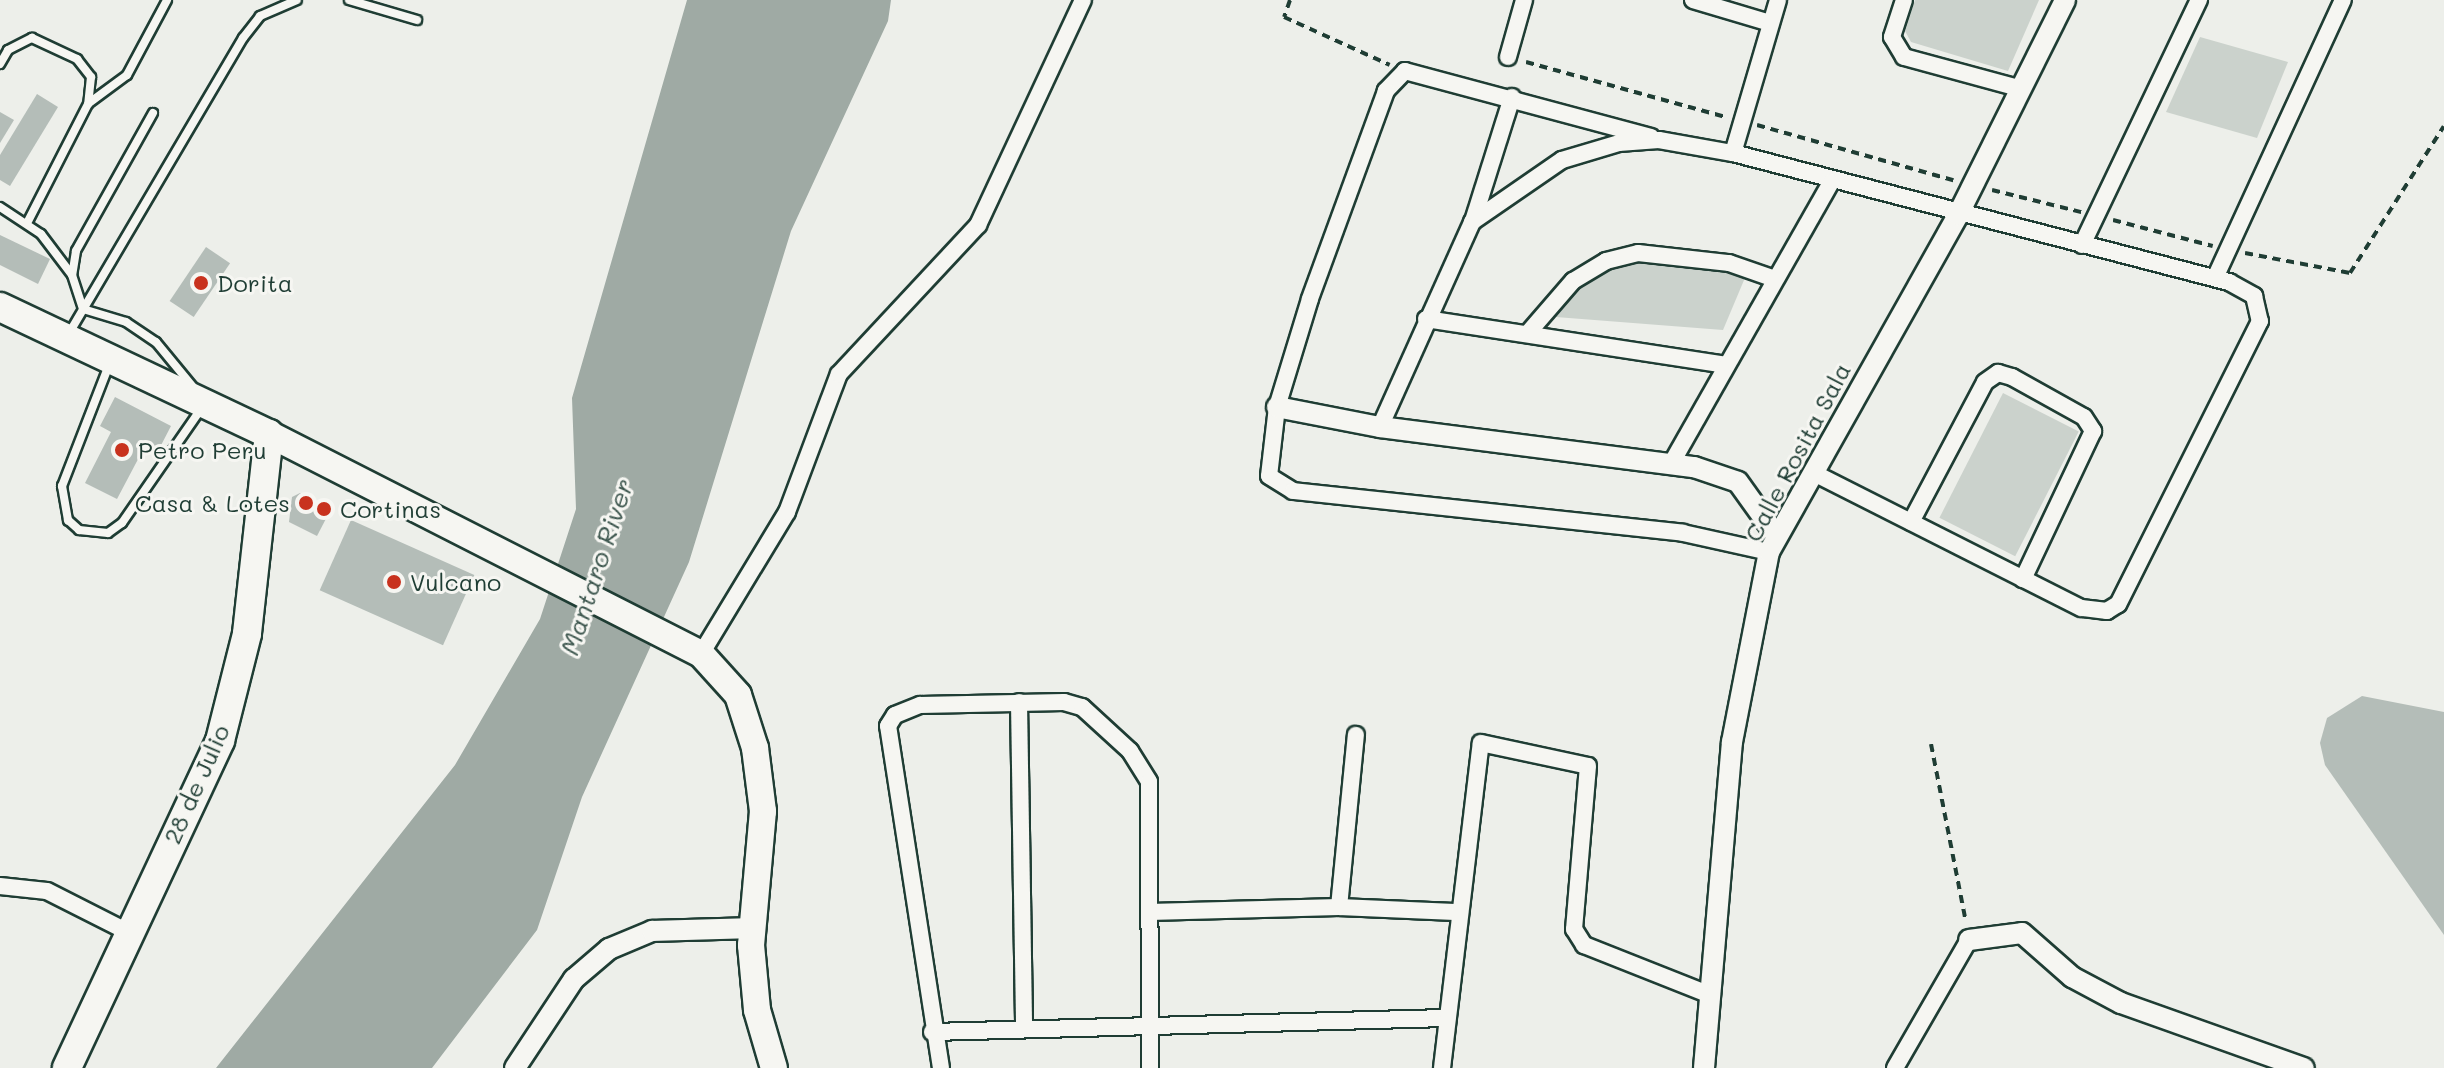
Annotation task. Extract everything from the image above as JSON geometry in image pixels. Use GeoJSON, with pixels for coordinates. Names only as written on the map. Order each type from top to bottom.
{"type":"FeatureCollection","features":[{"type":"Feature","properties":{"kind":"highway"},"geometry":{"type":"LineString","coordinates":[[0,307],[269,434]]}},
{"type":"Feature","properties":{"kind":"highway","name":"28 de Julio"},"geometry":{"type":"LineString","coordinates":[[67,1068],[220,741],[247,634],[269,434]]}},
{"type":"Feature","properties":{"kind":"main road"},"geometry":{"type":"LineString","coordinates":[[269,434],[511,561],[692,649],[738,695],[755,748],[763,811],[753,928],[757,1010],[774,1068]]}},
{"type":"Feature","properties":{"kind":"street"},"geometry":{"type":"LineString","coordinates":[[692,649],[734,606],[787,512],[839,374],[978,225],[1083,0]]}},
{"type":"Feature","properties":{"kind":"street"},"geometry":{"type":"LineString","coordinates":[[1508,57],[1524,0]]}},
{"type":"Feature","properties":{"kind":"street"},"geometry":{"type":"LineString","coordinates":[[1693,0],[1770,23]]}},
{"type":"Feature","properties":{"kind":"street"},"geometry":{"type":"LineString","coordinates":[[1733,153],[1778,0]]}},
{"type":"Feature","properties":{"kind":"street"},"geometry":{"type":"LineString","coordinates":[[1904,0],[1892,37],[1904,57],[2022,89]]}},
{"type":"Feature","properties":{"kind":"street","name":"Calle Rosita Sala"},"geometry":{"type":"LineString","coordinates":[[1704,1068],[1732,742],[1773,544],[1958,215],[2065,0]]}},
{"type":"Feature","properties":{"kind":"street"},"geometry":{"type":"LineString","coordinates":[[2082,245],[2199,0]]}},
{"type":"Feature","properties":{"kind":"street"},"geometry":{"type":"LineString","coordinates":[[2215,278],[2343,0]]}},
{"type":"Feature","properties":{"kind":"street"},"geometry":{"type":"LineString","coordinates":[[1773,544],[1293,491],[1269,476],[1265,460],[1277,407],[1386,91],[1405,71],[1512,97],[1659,140],[1733,153],[1958,215],[2215,278],[2254,296],[2260,321],[2118,604],[2097,613],[1812,472]]}},
{"type":"Feature","properties":{"kind":"street"},"geometry":{"type":"LineString","coordinates":[[1380,427],[1472,222],[1512,97]]}},
{"type":"Feature","properties":{"kind":"street"},"geometry":{"type":"LineString","coordinates":[[1472,222],[1562,160],[1659,140]]}},
{"type":"Feature","properties":{"kind":"street"},"geometry":{"type":"LineString","coordinates":[[1671,464],[1831,182]]}},
{"type":"Feature","properties":{"kind":"street"},"geometry":{"type":"LineString","coordinates":[[1528,333],[1573,281],[1638,253],[1729,263],[1775,279]]}},
{"type":"Feature","properties":{"kind":"street"},"geometry":{"type":"LineString","coordinates":[[1426,319],[1726,365]]}},
{"type":"Feature","properties":{"kind":"street"},"geometry":{"type":"LineString","coordinates":[[1911,522],[1985,382],[1998,373],[2012,377],[2084,417],[2093,431],[2023,579]]}},
{"type":"Feature","properties":{"kind":"street"},"geometry":{"type":"LineString","coordinates":[[1277,407],[1380,427],[1671,464],[1738,482],[1773,544]]}},
{"type":"Feature","properties":{"kind":"street"},"geometry":{"type":"LineString","coordinates":[[1019,702],[1024,1029]]}},
{"type":"Feature","properties":{"kind":"street"},"geometry":{"type":"LineString","coordinates":[[941,1068],[932,1032],[888,726],[895,715],[920,705],[1019,702],[1082,707],[1141,766],[1152,802],[1150,1068]]}},
{"type":"Feature","properties":{"kind":"street"},"geometry":{"type":"LineString","coordinates":[[1339,907],[1356,735]]}},
{"type":"Feature","properties":{"kind":"street"},"geometry":{"type":"LineString","coordinates":[[1442,1068],[1455,912],[1481,743],[1588,766],[1574,929],[1584,945],[1710,995]]}},
{"type":"Feature","properties":{"kind":"street"},"geometry":{"type":"LineString","coordinates":[[0,886],[47,891],[128,932]]}},
{"type":"Feature","properties":{"kind":"street"},"geometry":{"type":"LineString","coordinates":[[1149,912],[1339,907],[1455,912]]}},
{"type":"Feature","properties":{"kind":"street"},"geometry":{"type":"LineString","coordinates":[[515,1068],[574,979],[609,949],[652,931],[753,928]]}},
{"type":"Feature","properties":{"kind":"street"},"geometry":{"type":"LineString","coordinates":[[1895,1068],[1969,940],[2022,933],[2072,977],[2121,1003],[2304,1068]]}},
{"type":"Feature","properties":{"kind":"street"},"geometry":{"type":"LineString","coordinates":[[932,1032],[1150,1022],[1447,1018]]}},
{"type":"Feature","properties":{"kind":"lane"},"geometry":{"type":"LineString","coordinates":[[88,104],[127,75],[167,0]]}},
{"type":"Feature","properties":{"kind":"lane"},"geometry":{"type":"LineString","coordinates":[[66,339],[243,38],[260,16],[297,0]]}},
{"type":"Feature","properties":{"kind":"lane"},"geometry":{"type":"LineString","coordinates":[[349,0],[417,20]]}},
{"type":"Feature","properties":{"kind":"lane"},"geometry":{"type":"LineString","coordinates":[[0,64],[19,42],[45,41],[85,67],[93,89],[28,221]]}},
{"type":"Feature","properties":{"kind":"lane"},"geometry":{"type":"LineString","coordinates":[[72,275],[76,251],[153,113]]}},
{"type":"Feature","properties":{"kind":"lane"},"geometry":{"type":"LineString","coordinates":[[0,207],[28,221],[72,275],[83,309]]}},
{"type":"Feature","properties":{"kind":"lane"},"geometry":{"type":"LineString","coordinates":[[83,309],[126,322],[156,342],[204,404],[122,523],[108,533],[79,530],[68,520],[62,486],[111,360]]}},
{"type":"Feature","properties":{"kind":"path"},"geometry":{"type":"LineString","coordinates":[[1290,0],[1284,17],[1405,71]]}},
{"type":"Feature","properties":{"kind":"path"},"geometry":{"type":"LineString","coordinates":[[1508,57],[1973,186],[2228,250],[2350,273],[2444,126]]}},
{"type":"Feature","properties":{"kind":"path"},"geometry":{"type":"LineString","coordinates":[[1931,744],[1969,940]]}},
{"type":"Feature","properties":{"kind":"shaded area"},"geometry":{"type":"Polygon","coordinates":[[[1915,0],[2039,0],[2008,71],[1911,42],[1905,31],[1915,0]]]}},
{"type":"Feature","properties":{"kind":"shaded area"},"geometry":{"type":"Polygon","coordinates":[[[2200,37],[2288,62],[2257,138],[2166,112],[2200,37]]]}},
{"type":"Feature","properties":{"kind":"shaded area"},"geometry":{"type":"Polygon","coordinates":[[[1621,259],[1747,273],[1723,330],[1543,316],[1579,281],[1621,259]]]}},
{"type":"Feature","properties":{"kind":"shaded area"},"geometry":{"type":"Polygon","coordinates":[[[2003,393],[2079,432],[2015,556],[1939,518],[2003,393]]]}},
{"type":"Feature","properties":{"kind":"water","name":"Mantaro River"},"geometry":{"type":"Polygon","coordinates":[[[687,0],[891,0],[888,21],[791,231],[689,562],[582,797],[537,930],[432,1068],[216,1068],[455,765],[540,619],[576,509],[572,398],[687,0]]]}},
{"type":"Feature","properties":{"kind":"building"},"geometry":{"type":"Polygon","coordinates":[[[37,94],[58,107],[10,186],[0,180],[0,155],[37,94]]]}},
{"type":"Feature","properties":{"kind":"building"},"geometry":{"type":"Polygon","coordinates":[[[0,112],[14,120],[0,143],[0,112]]]}},
{"type":"Feature","properties":{"kind":"building"},"geometry":{"type":"Polygon","coordinates":[[[0,235],[50,259],[38,284],[0,265],[0,235]]]}},
{"type":"Feature","properties":{"kind":"building","name":"Dorita"},"geometry":{"type":"Polygon","coordinates":[[[206,247],[230,263],[194,317],[170,301],[206,247]]]}},
{"type":"Feature","properties":{"kind":"building","name":"Petro Peru"},"geometry":{"type":"Polygon","coordinates":[[[115,397],[171,426],[157,453],[145,446],[117,499],[85,483],[111,432],[100,426],[115,397]]]}},
{"type":"Feature","properties":{"kind":"building"},"geometry":{"type":"Polygon","coordinates":[[[300,493],[331,509],[317,536],[289,522],[292,497],[300,493]]]}},
{"type":"Feature","properties":{"kind":"building","name":"Vulcano"},"geometry":{"type":"Polygon","coordinates":[[[351,520],[474,575],[443,645],[320,590],[351,520]]]}},
{"type":"Feature","properties":{"kind":"building"},"geometry":{"type":"Polygon","coordinates":[[[2362,696],[2444,712],[2444,935],[2325,765],[2320,743],[2327,718],[2362,696]]]}},
{"type":"Feature","properties":{"kind":"place","name":"Dorita"},"geometry":{"type":"Point","coordinates":[201,283]}},
{"type":"Feature","properties":{"kind":"place","name":"Petro Peru"},"geometry":{"type":"Point","coordinates":[122,450]}},
{"type":"Feature","properties":{"kind":"place","name":"Casa & Lotes"},"geometry":{"type":"Point","coordinates":[306,503]}},
{"type":"Feature","properties":{"kind":"place","name":"Cortinas"},"geometry":{"type":"Point","coordinates":[324,509]}},
{"type":"Feature","properties":{"kind":"place","name":"Vulcano"},"geometry":{"type":"Point","coordinates":[394,582]}}]}
